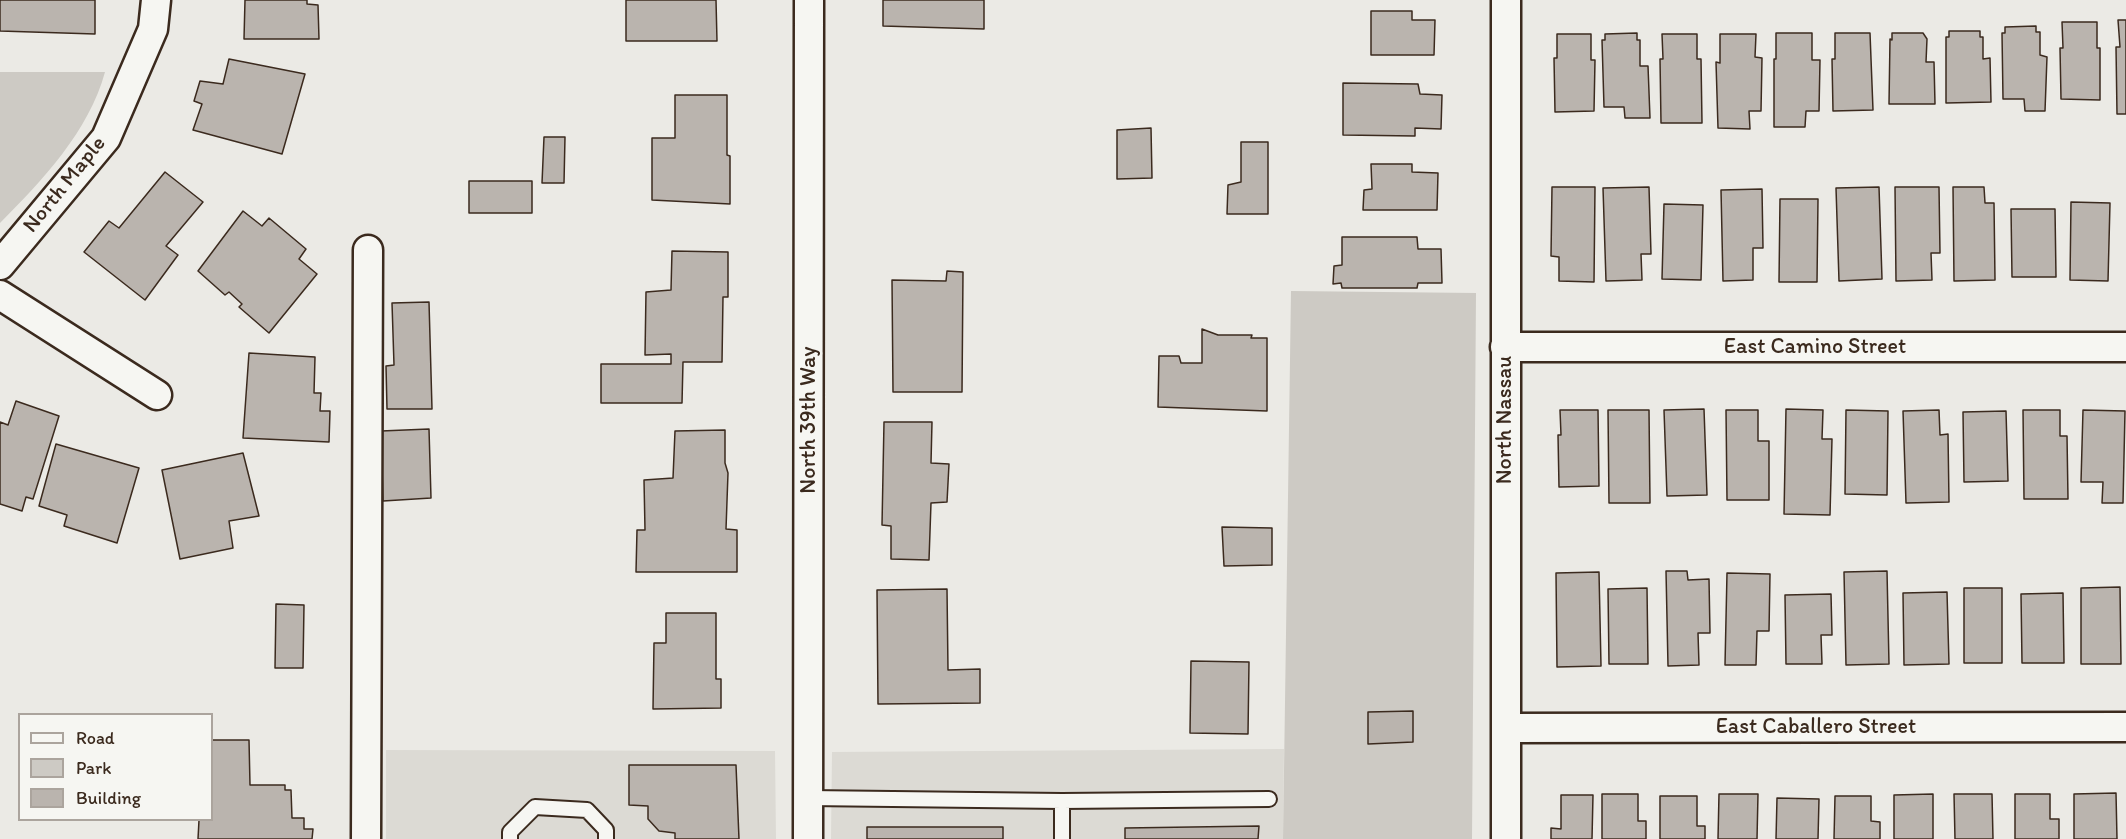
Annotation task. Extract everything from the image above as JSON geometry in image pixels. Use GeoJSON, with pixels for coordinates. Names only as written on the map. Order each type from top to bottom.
{"type":"FeatureCollection","features":[{"type":"Feature","properties":{"kind":"street","name":"North Maple"},"geometry":{"type":"LineString","coordinates":[[0,265],[106,138],[153,29],[156,0]]}},
{"type":"Feature","properties":{"kind":"street","name":"North 39th Way"},"geometry":{"type":"LineString","coordinates":[[808,839],[809,0]]}},
{"type":"Feature","properties":{"kind":"street","name":"North Nassau"},"geometry":{"type":"LineString","coordinates":[[1506,0],[1506,839]]}},
{"type":"Feature","properties":{"kind":"street"},"geometry":{"type":"LineString","coordinates":[[366,839],[368,250]]}},
{"type":"Feature","properties":{"kind":"street"},"geometry":{"type":"LineString","coordinates":[[0,295],[157,395]]}},
{"type":"Feature","properties":{"kind":"street","name":"East Camino Street"},"geometry":{"type":"LineString","coordinates":[[1505,347],[2126,347]]}},
{"type":"Feature","properties":{"kind":"street","name":"East Caballero Street"},"geometry":{"type":"LineString","coordinates":[[1507,728],[2126,727]]}},
{"type":"Feature","properties":{"kind":"lane"},"geometry":{"type":"LineString","coordinates":[[808,798],[1062,801],[1269,799]]}},
{"type":"Feature","properties":{"kind":"lane"},"geometry":{"type":"LineString","coordinates":[[1062,801],[1062,839]]}},
{"type":"Feature","properties":{"kind":"lane"},"geometry":{"type":"LineString","coordinates":[[510,839],[510,832],[535,807],[587,810],[606,830],[606,839]]}},
{"type":"Feature","properties":{"kind":"shaded area"},"geometry":{"type":"Polygon","coordinates":[[[1284,749],[1283,839],[831,839],[832,752],[1284,749]]]}},
{"type":"Feature","properties":{"kind":"shaded area"},"geometry":{"type":"Polygon","coordinates":[[[386,750],[775,751],[776,839],[386,839],[386,750]]]}},
{"type":"Feature","properties":{"kind":"green space"},"geometry":{"type":"Polygon","coordinates":[[[0,72],[105,72],[98,94],[76,135],[32,190],[0,223],[0,72]]]}},
{"type":"Feature","properties":{"kind":"green space"},"geometry":{"type":"Polygon","coordinates":[[[1291,291],[1476,293],[1472,839],[1283,839],[1291,291]]]}},
{"type":"Feature","properties":{"kind":"building"},"geometry":{"type":"Polygon","coordinates":[[[0,0],[95,0],[95,34],[0,31],[0,0]]]}},
{"type":"Feature","properties":{"kind":"building"},"geometry":{"type":"Polygon","coordinates":[[[245,0],[307,0],[307,4],[318,5],[319,39],[244,39],[245,0]]]}},
{"type":"Feature","properties":{"kind":"building"},"geometry":{"type":"Polygon","coordinates":[[[626,0],[716,0],[717,41],[626,41],[626,0]]]}},
{"type":"Feature","properties":{"kind":"building"},"geometry":{"type":"Polygon","coordinates":[[[883,0],[984,0],[984,29],[883,26],[883,0]]]}},
{"type":"Feature","properties":{"kind":"building"},"geometry":{"type":"Polygon","coordinates":[[[1371,11],[1412,11],[1412,20],[1435,20],[1434,55],[1371,55],[1371,11]]]}},
{"type":"Feature","properties":{"kind":"building"},"geometry":{"type":"Polygon","coordinates":[[[2118,20],[2126,20],[2126,114],[2117,114],[2116,47],[2120,47],[2118,20]]]}},
{"type":"Feature","properties":{"kind":"building"},"geometry":{"type":"Polygon","coordinates":[[[2062,22],[2097,22],[2097,48],[2100,48],[2100,100],[2061,99],[2062,22]]]}},
{"type":"Feature","properties":{"kind":"building"},"geometry":{"type":"Polygon","coordinates":[[[2036,26],[2036,32],[2040,32],[2040,55],[2047,57],[2045,111],[2025,111],[2024,99],[2003,99],[2002,33],[2005,33],[2005,27],[2036,26]]]}},
{"type":"Feature","properties":{"kind":"building"},"geometry":{"type":"Polygon","coordinates":[[[1949,31],[1980,31],[1980,37],[1983,37],[1983,59],[1990,58],[1991,102],[1946,103],[1946,37],[1949,37],[1949,31]]]}},
{"type":"Feature","properties":{"kind":"building"},"geometry":{"type":"Polygon","coordinates":[[[1637,33],[1637,40],[1640,40],[1640,66],[1648,66],[1650,118],[1625,118],[1624,107],[1604,107],[1602,40],[1605,40],[1605,34],[1637,33]]]}},
{"type":"Feature","properties":{"kind":"building"},"geometry":{"type":"Polygon","coordinates":[[[1776,33],[1812,33],[1812,60],[1820,60],[1819,111],[1806,111],[1805,127],[1774,127],[1776,33]]]}},
{"type":"Feature","properties":{"kind":"building"},"geometry":{"type":"Polygon","coordinates":[[[1835,33],[1870,33],[1873,110],[1833,111],[1832,59],[1835,59],[1835,33]]]}},
{"type":"Feature","properties":{"kind":"building"},"geometry":{"type":"Polygon","coordinates":[[[1892,33],[1923,33],[1927,39],[1926,62],[1934,62],[1935,104],[1889,104],[1892,33]]]}},
{"type":"Feature","properties":{"kind":"building"},"geometry":{"type":"Polygon","coordinates":[[[1557,34],[1591,34],[1591,60],[1595,60],[1594,111],[1555,112],[1554,58],[1557,58],[1557,34]]]}},
{"type":"Feature","properties":{"kind":"building"},"geometry":{"type":"Polygon","coordinates":[[[1662,34],[1697,34],[1697,59],[1701,59],[1702,123],[1661,123],[1662,34]]]}},
{"type":"Feature","properties":{"kind":"building"},"geometry":{"type":"Polygon","coordinates":[[[1720,34],[1756,34],[1755,57],[1762,58],[1761,111],[1749,111],[1750,129],[1718,128],[1716,62],[1720,63],[1720,34]]]}},
{"type":"Feature","properties":{"kind":"building"},"geometry":{"type":"Polygon","coordinates":[[[229,59],[305,74],[282,154],[193,130],[202,104],[194,101],[200,81],[223,84],[229,59]]]}},
{"type":"Feature","properties":{"kind":"building"},"geometry":{"type":"Polygon","coordinates":[[[1343,83],[1418,84],[1420,94],[1442,95],[1441,129],[1415,128],[1415,136],[1343,135],[1343,83]]]}},
{"type":"Feature","properties":{"kind":"building"},"geometry":{"type":"Polygon","coordinates":[[[675,95],[727,95],[730,204],[652,200],[652,138],[675,138],[675,95]]]}},
{"type":"Feature","properties":{"kind":"building"},"geometry":{"type":"Polygon","coordinates":[[[1151,128],[1152,178],[1117,179],[1117,130],[1151,128]]]}},
{"type":"Feature","properties":{"kind":"building"},"geometry":{"type":"Polygon","coordinates":[[[544,137],[565,137],[564,183],[542,183],[544,137]]]}},
{"type":"Feature","properties":{"kind":"building"},"geometry":{"type":"Polygon","coordinates":[[[1241,142],[1268,142],[1268,214],[1227,214],[1228,185],[1241,182],[1241,142]]]}},
{"type":"Feature","properties":{"kind":"building"},"geometry":{"type":"Polygon","coordinates":[[[1371,164],[1412,164],[1412,172],[1438,173],[1437,210],[1363,210],[1364,190],[1372,189],[1371,164]]]}},
{"type":"Feature","properties":{"kind":"building"},"geometry":{"type":"Polygon","coordinates":[[[165,172],[203,202],[166,246],[178,255],[145,300],[84,252],[109,221],[119,228],[165,172]]]}},
{"type":"Feature","properties":{"kind":"building"},"geometry":{"type":"Polygon","coordinates":[[[469,181],[532,181],[532,213],[469,213],[469,181]]]}},
{"type":"Feature","properties":{"kind":"building"},"geometry":{"type":"Polygon","coordinates":[[[1552,187],[1595,187],[1594,282],[1559,281],[1559,257],[1551,256],[1552,187]]]}},
{"type":"Feature","properties":{"kind":"building"},"geometry":{"type":"Polygon","coordinates":[[[1649,187],[1651,254],[1641,254],[1642,280],[1606,281],[1603,188],[1649,187]]]}},
{"type":"Feature","properties":{"kind":"building"},"geometry":{"type":"Polygon","coordinates":[[[1879,187],[1882,279],[1839,281],[1836,188],[1879,187]]]}},
{"type":"Feature","properties":{"kind":"building"},"geometry":{"type":"Polygon","coordinates":[[[1895,187],[1939,187],[1940,253],[1931,253],[1932,280],[1896,281],[1895,187]]]}},
{"type":"Feature","properties":{"kind":"building"},"geometry":{"type":"Polygon","coordinates":[[[1953,187],[1984,187],[1985,203],[1994,203],[1995,280],[1954,281],[1953,187]]]}},
{"type":"Feature","properties":{"kind":"building"},"geometry":{"type":"Polygon","coordinates":[[[1762,189],[1763,248],[1753,248],[1753,280],[1723,281],[1721,190],[1762,189]]]}},
{"type":"Feature","properties":{"kind":"building"},"geometry":{"type":"Polygon","coordinates":[[[1780,199],[1818,199],[1817,282],[1779,282],[1780,199]]]}},
{"type":"Feature","properties":{"kind":"building"},"geometry":{"type":"Polygon","coordinates":[[[2071,202],[2110,203],[2108,281],[2070,280],[2071,202]]]}},
{"type":"Feature","properties":{"kind":"building"},"geometry":{"type":"Polygon","coordinates":[[[1664,204],[1703,205],[1701,280],[1662,279],[1664,204]]]}},
{"type":"Feature","properties":{"kind":"building"},"geometry":{"type":"Polygon","coordinates":[[[2011,209],[2055,209],[2056,277],[2012,277],[2011,209]]]}},
{"type":"Feature","properties":{"kind":"building"},"geometry":{"type":"Polygon","coordinates":[[[243,211],[262,226],[269,218],[306,249],[299,259],[317,274],[269,333],[239,307],[242,304],[229,292],[225,295],[198,271],[243,211]]]}},
{"type":"Feature","properties":{"kind":"building"},"geometry":{"type":"Polygon","coordinates":[[[1342,237],[1417,237],[1418,249],[1441,249],[1442,283],[1418,283],[1417,288],[1342,288],[1341,283],[1333,284],[1334,266],[1342,265],[1342,237]]]}},
{"type":"Feature","properties":{"kind":"building"},"geometry":{"type":"Polygon","coordinates":[[[672,251],[728,252],[728,297],[723,297],[722,362],[683,362],[682,403],[601,403],[601,364],[671,364],[671,354],[645,355],[646,292],[671,290],[672,251]]]}},
{"type":"Feature","properties":{"kind":"building"},"geometry":{"type":"Polygon","coordinates":[[[947,271],[963,272],[962,392],[893,392],[892,280],[946,281],[947,271]]]}},
{"type":"Feature","properties":{"kind":"building"},"geometry":{"type":"Polygon","coordinates":[[[429,302],[432,409],[387,409],[386,366],[394,365],[392,303],[429,302]]]}},
{"type":"Feature","properties":{"kind":"building"},"geometry":{"type":"Polygon","coordinates":[[[1202,329],[1218,335],[1252,335],[1251,338],[1267,338],[1267,411],[1158,407],[1159,356],[1179,356],[1181,363],[1202,363],[1202,329]]]}},
{"type":"Feature","properties":{"kind":"building"},"geometry":{"type":"Polygon","coordinates":[[[249,353],[315,357],[314,393],[321,393],[320,411],[330,411],[329,442],[243,438],[249,353]]]}},
{"type":"Feature","properties":{"kind":"building"},"geometry":{"type":"Polygon","coordinates":[[[16,401],[59,416],[33,499],[26,497],[22,511],[0,504],[0,422],[8,425],[16,401]]]}},
{"type":"Feature","properties":{"kind":"building"},"geometry":{"type":"Polygon","coordinates":[[[1704,409],[1707,495],[1667,496],[1664,410],[1704,409]]]}},
{"type":"Feature","properties":{"kind":"building"},"geometry":{"type":"Polygon","coordinates":[[[1786,409],[1823,410],[1822,439],[1832,439],[1830,515],[1784,514],[1786,409]]]}},
{"type":"Feature","properties":{"kind":"building"},"geometry":{"type":"Polygon","coordinates":[[[1560,410],[1598,410],[1599,486],[1559,487],[1560,410]]]}},
{"type":"Feature","properties":{"kind":"building"},"geometry":{"type":"Polygon","coordinates":[[[1608,410],[1649,410],[1650,503],[1609,503],[1608,410]]]}},
{"type":"Feature","properties":{"kind":"building"},"geometry":{"type":"Polygon","coordinates":[[[1726,410],[1758,410],[1758,441],[1769,441],[1769,500],[1727,500],[1726,410]]]}},
{"type":"Feature","properties":{"kind":"building"},"geometry":{"type":"Polygon","coordinates":[[[1846,410],[1888,411],[1887,495],[1845,494],[1846,410]]]}},
{"type":"Feature","properties":{"kind":"building"},"geometry":{"type":"Polygon","coordinates":[[[1939,410],[1940,435],[1948,434],[1949,502],[1906,503],[1903,411],[1939,410]]]}},
{"type":"Feature","properties":{"kind":"building"},"geometry":{"type":"Polygon","coordinates":[[[2023,410],[2060,410],[2060,436],[2067,436],[2068,499],[2024,499],[2023,410]]]}},
{"type":"Feature","properties":{"kind":"building"},"geometry":{"type":"Polygon","coordinates":[[[2083,410],[2125,411],[2123,503],[2102,503],[2103,482],[2081,482],[2083,410]]]}},
{"type":"Feature","properties":{"kind":"building"},"geometry":{"type":"Polygon","coordinates":[[[2006,411],[2008,481],[1964,482],[1963,412],[2006,411]]]}},
{"type":"Feature","properties":{"kind":"building"},"geometry":{"type":"Polygon","coordinates":[[[884,422],[932,422],[931,463],[949,464],[947,502],[931,503],[929,560],[891,559],[891,526],[882,525],[884,422]]]}},
{"type":"Feature","properties":{"kind":"building"},"geometry":{"type":"Polygon","coordinates":[[[429,429],[431,498],[383,501],[381,431],[429,429]]]}},
{"type":"Feature","properties":{"kind":"building"},"geometry":{"type":"Polygon","coordinates":[[[725,430],[725,463],[728,473],[726,529],[737,530],[737,572],[636,572],[637,530],[645,530],[644,480],[673,478],[675,431],[725,430]]]}},
{"type":"Feature","properties":{"kind":"building"},"geometry":{"type":"Polygon","coordinates":[[[56,444],[139,468],[117,543],[64,526],[67,515],[39,506],[56,444]]]}},
{"type":"Feature","properties":{"kind":"building"},"geometry":{"type":"Polygon","coordinates":[[[243,453],[259,516],[229,521],[233,548],[180,559],[162,470],[243,453]]]}},
{"type":"Feature","properties":{"kind":"building"},"geometry":{"type":"Polygon","coordinates":[[[1222,527],[1272,528],[1272,565],[1224,566],[1222,527]]]}},
{"type":"Feature","properties":{"kind":"building"},"geometry":{"type":"Polygon","coordinates":[[[1666,571],[1687,571],[1688,580],[1709,579],[1710,633],[1698,633],[1699,665],[1668,666],[1666,571]]]}},
{"type":"Feature","properties":{"kind":"building"},"geometry":{"type":"Polygon","coordinates":[[[1887,571],[1889,664],[1846,665],[1844,572],[1887,571]]]}},
{"type":"Feature","properties":{"kind":"building"},"geometry":{"type":"Polygon","coordinates":[[[1599,572],[1601,666],[1557,667],[1556,573],[1599,572]]]}},
{"type":"Feature","properties":{"kind":"building"},"geometry":{"type":"Polygon","coordinates":[[[1727,573],[1770,574],[1769,631],[1757,631],[1756,665],[1725,665],[1727,573]]]}},
{"type":"Feature","properties":{"kind":"building"},"geometry":{"type":"Polygon","coordinates":[[[2120,587],[2121,664],[2081,664],[2081,588],[2120,587]]]}},
{"type":"Feature","properties":{"kind":"building"},"geometry":{"type":"Polygon","coordinates":[[[1647,588],[1648,664],[1609,664],[1608,589],[1647,588]]]}},
{"type":"Feature","properties":{"kind":"building"},"geometry":{"type":"Polygon","coordinates":[[[1964,588],[2002,588],[2002,663],[1964,663],[1964,588]]]}},
{"type":"Feature","properties":{"kind":"building"},"geometry":{"type":"Polygon","coordinates":[[[947,589],[948,670],[980,669],[980,703],[878,704],[877,590],[947,589]]]}},
{"type":"Feature","properties":{"kind":"building"},"geometry":{"type":"Polygon","coordinates":[[[1947,592],[1949,664],[1904,665],[1903,593],[1947,592]]]}},
{"type":"Feature","properties":{"kind":"building"},"geometry":{"type":"Polygon","coordinates":[[[2063,593],[2064,663],[2022,663],[2021,594],[2063,593]]]}},
{"type":"Feature","properties":{"kind":"building"},"geometry":{"type":"Polygon","coordinates":[[[1831,594],[1832,635],[1821,635],[1822,664],[1786,664],[1785,595],[1831,594]]]}},
{"type":"Feature","properties":{"kind":"building"},"geometry":{"type":"Polygon","coordinates":[[[276,604],[304,605],[303,668],[275,668],[276,604]]]}},
{"type":"Feature","properties":{"kind":"building"},"geometry":{"type":"Polygon","coordinates":[[[666,613],[716,613],[716,679],[721,679],[721,708],[653,709],[654,643],[666,643],[666,613]]]}},
{"type":"Feature","properties":{"kind":"building"},"geometry":{"type":"Polygon","coordinates":[[[1191,661],[1249,662],[1248,734],[1190,733],[1191,661]]]}},
{"type":"Feature","properties":{"kind":"building"},"geometry":{"type":"Polygon","coordinates":[[[1413,711],[1413,742],[1368,744],[1368,712],[1413,711]]]}},
{"type":"Feature","properties":{"kind":"building"},"geometry":{"type":"Polygon","coordinates":[[[213,740],[249,740],[250,785],[285,785],[285,790],[291,790],[292,818],[304,818],[304,829],[313,829],[312,839],[198,839],[199,821],[213,821],[213,740]]]}},
{"type":"Feature","properties":{"kind":"building"},"geometry":{"type":"Polygon","coordinates":[[[629,765],[736,765],[739,839],[675,839],[675,833],[659,831],[648,819],[648,806],[629,805],[629,765]]]}},
{"type":"Feature","properties":{"kind":"building"},"geometry":{"type":"Polygon","coordinates":[[[2116,793],[2117,839],[2074,839],[2074,794],[2116,793]]]}},
{"type":"Feature","properties":{"kind":"building"},"geometry":{"type":"Polygon","coordinates":[[[1602,794],[1638,794],[1638,821],[1646,821],[1646,839],[1602,839],[1602,794]]]}},
{"type":"Feature","properties":{"kind":"building"},"geometry":{"type":"Polygon","coordinates":[[[1719,794],[1758,794],[1757,839],[1718,839],[1719,794]]]}},
{"type":"Feature","properties":{"kind":"building"},"geometry":{"type":"Polygon","coordinates":[[[1933,794],[1933,839],[1894,839],[1894,795],[1933,794]]]}},
{"type":"Feature","properties":{"kind":"building"},"geometry":{"type":"Polygon","coordinates":[[[1954,794],[1992,794],[1993,839],[1955,839],[1954,794]]]}},
{"type":"Feature","properties":{"kind":"building"},"geometry":{"type":"Polygon","coordinates":[[[2015,794],[2050,794],[2050,819],[2059,819],[2059,839],[2015,839],[2015,794]]]}},
{"type":"Feature","properties":{"kind":"building"},"geometry":{"type":"Polygon","coordinates":[[[1561,795],[1593,795],[1592,839],[1551,839],[1551,828],[1561,829],[1561,795]]]}},
{"type":"Feature","properties":{"kind":"building"},"geometry":{"type":"Polygon","coordinates":[[[1660,796],[1697,796],[1697,826],[1705,826],[1705,839],[1660,839],[1660,796]]]}},
{"type":"Feature","properties":{"kind":"building"},"geometry":{"type":"Polygon","coordinates":[[[1835,796],[1871,796],[1871,821],[1880,822],[1880,839],[1834,839],[1835,796]]]}},
{"type":"Feature","properties":{"kind":"building"},"geometry":{"type":"Polygon","coordinates":[[[1777,798],[1819,799],[1818,839],[1776,839],[1777,798]]]}},
{"type":"Feature","properties":{"kind":"building"},"geometry":{"type":"Polygon","coordinates":[[[1259,826],[1258,839],[1125,839],[1125,828],[1259,826]]]}},
{"type":"Feature","properties":{"kind":"building"},"geometry":{"type":"Polygon","coordinates":[[[867,827],[1003,827],[1003,839],[867,839],[867,827]]]}}]}
